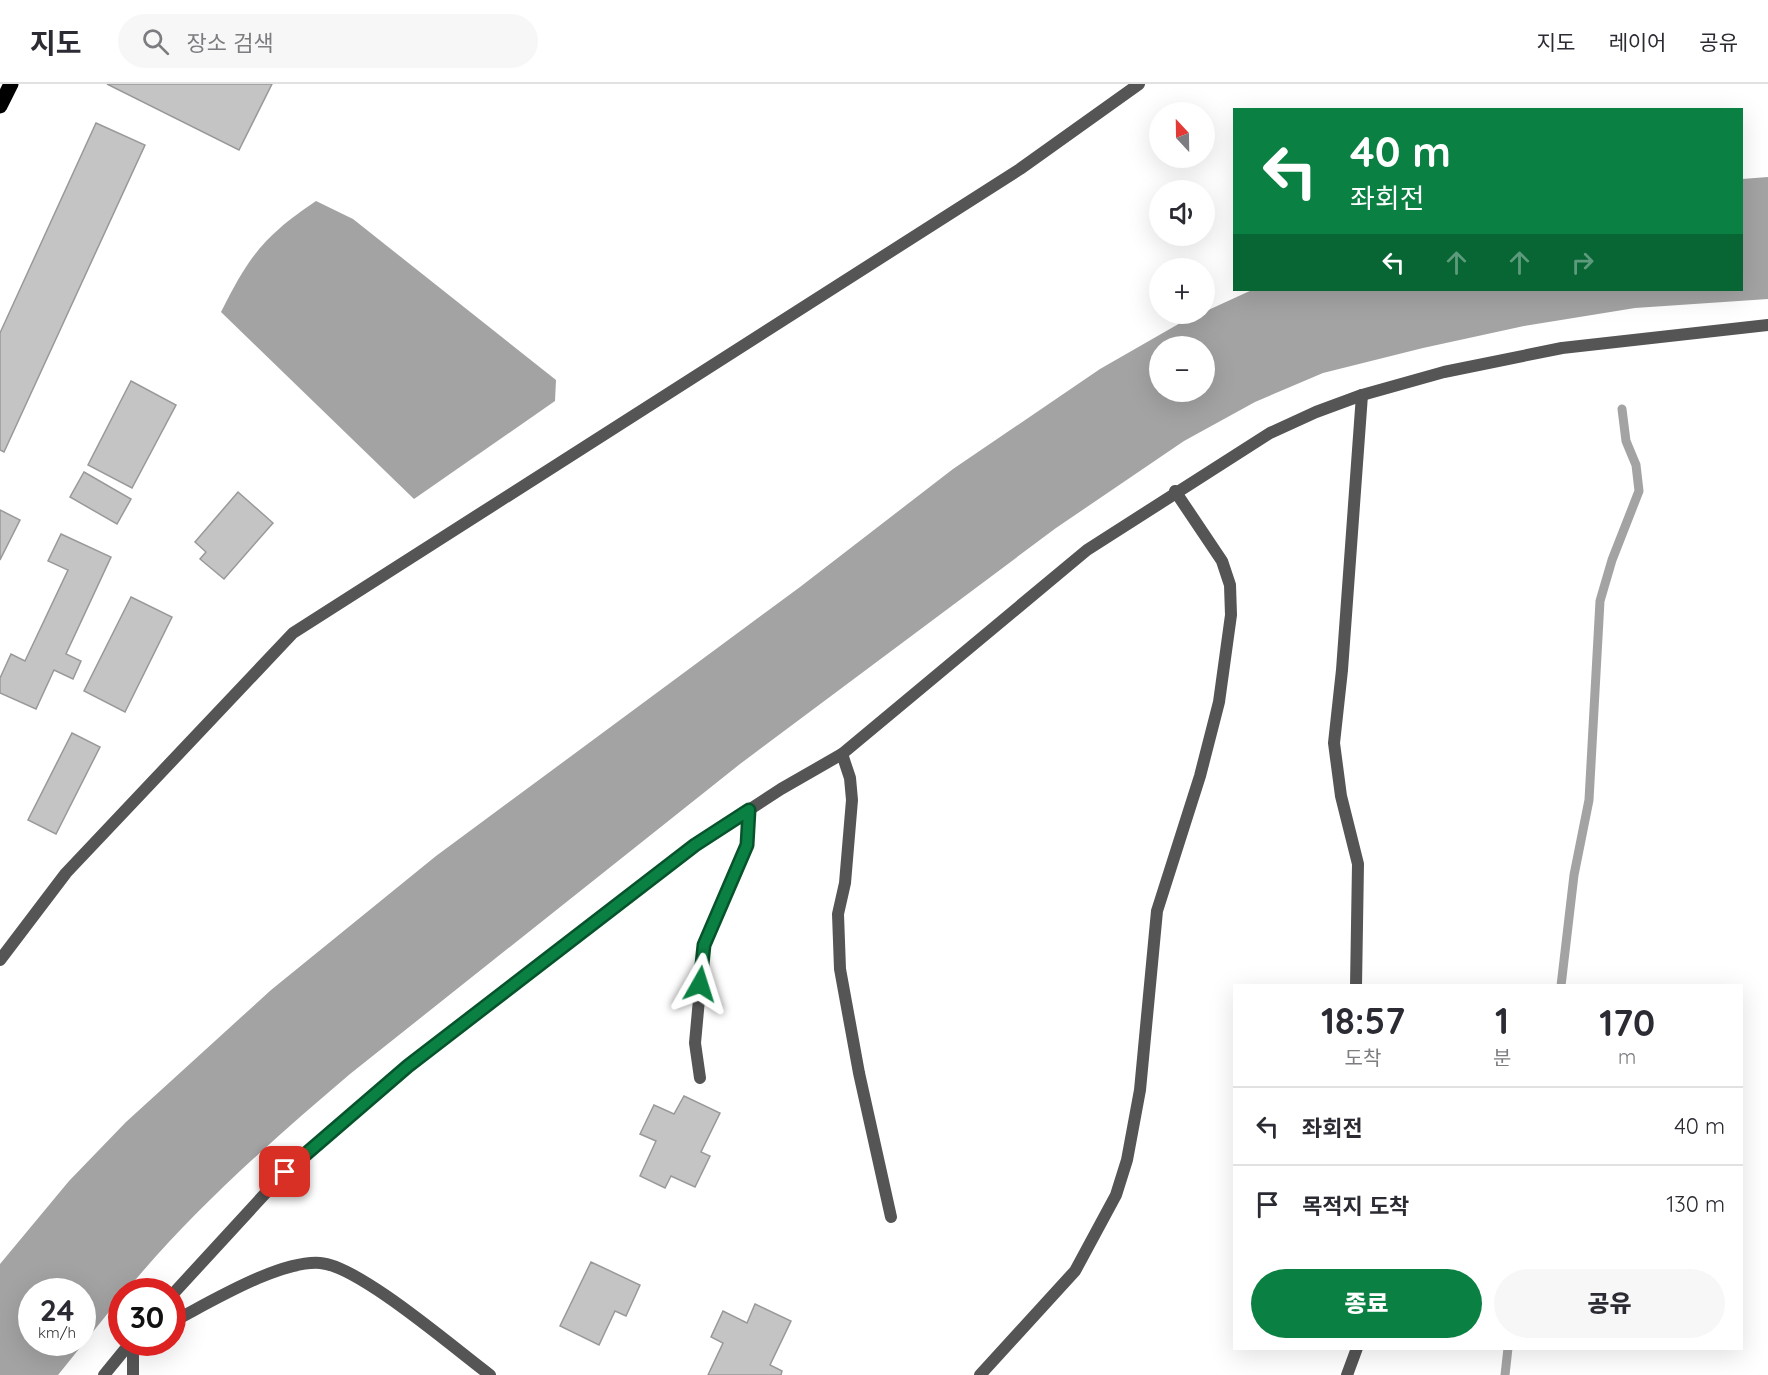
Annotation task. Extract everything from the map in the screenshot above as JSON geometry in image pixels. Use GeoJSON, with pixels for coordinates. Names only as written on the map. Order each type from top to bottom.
{"type":"FeatureCollection","features":[{"type":"Feature","properties":{"kind":"main road"},"geometry":{"type":"LineString","coordinates":[[0,106],[11,84]]}},
{"type":"Feature","properties":{"kind":"street"},"geometry":{"type":"LineString","coordinates":[[0,960],[66,873],[293,633],[1020,169],[1139,84]]}},
{"type":"Feature","properties":{"kind":"street"},"geometry":{"type":"LineString","coordinates":[[186,1280],[278,1180],[338,1124],[408,1066],[695,845],[842,753],[1087,550],[1175,491],[1270,434],[1316,412],[1362,395],[1444,372],[1562,348],[1768,326]]}},
{"type":"Feature","properties":{"kind":"street"},"geometry":{"type":"LineString","coordinates":[[1356,984],[1358,864],[1341,796],[1334,743],[1342,670],[1362,395]]}},
{"type":"Feature","properties":{"kind":"street"},"geometry":{"type":"LineString","coordinates":[[980,1375],[1074,1271],[1100,1229],[1116,1195],[1127,1160],[1140,1090],[1157,911],[1200,776],[1219,702],[1231,615],[1230,585],[1222,561],[1175,491]]}},
{"type":"Feature","properties":{"kind":"street"},"geometry":{"type":"LineString","coordinates":[[842,753],[850,778],[852,800],[845,883],[838,914],[840,969],[859,1072],[891,1217]]}},
{"type":"Feature","properties":{"kind":"street"},"geometry":{"type":"LineString","coordinates":[[700,1078],[695,1042],[704,945],[747,845],[749,810]]}},
{"type":"Feature","properties":{"kind":"street"},"geometry":{"type":"LineString","coordinates":[[186,1315],[266,1276],[292,1267],[319,1263],[339,1267],[368,1284],[490,1375]]}},
{"type":"Feature","properties":{"kind":"street"},"geometry":{"type":"LineString","coordinates":[[1347,1375],[1356,1350]]}},
{"type":"Feature","properties":{"kind":"street"},"geometry":{"type":"LineString","coordinates":[[104,1375],[120,1356]]}},
{"type":"Feature","properties":{"kind":"street"},"geometry":{"type":"LineString","coordinates":[[132,1356],[132,1375]]}},
{"type":"Feature","properties":{"kind":"shaded area"},"geometry":{"type":"Polygon","coordinates":[[[1768,177],[1768,299],[1635,308],[1524,326],[1423,348],[1323,373],[1255,402],[1184,441],[1056,528],[740,764],[350,1074],[262,1151],[205,1205],[137,1278],[108,1278],[108,1313],[96,1328],[96,1278],[18,1278],[18,1356],[73,1356],[58,1375],[0,1375],[0,1264],[69,1181],[126,1122],[271,990],[436,856],[800,587],[953,469],[1100,369],[1149,341],[1149,402],[1215,402],[1215,336],[1158,336],[1179,324],[1215,324],[1215,307],[1250,291],[1743,291],[1743,179],[1768,177]]]}},
{"type":"Feature","properties":{"kind":"shaded area"},"geometry":{"type":"Polygon","coordinates":[[[316,201],[353,219],[556,380],[555,401],[414,499],[221,312],[240,276],[270,237],[316,201]]]}},
{"type":"Feature","properties":{"kind":"building"},"geometry":{"type":"Polygon","coordinates":[[[107,84],[272,84],[239,150],[107,84]]]}},
{"type":"Feature","properties":{"kind":"building"},"geometry":{"type":"Polygon","coordinates":[[[96,123],[145,145],[4,452],[0,450],[0,333],[96,123]]]}},
{"type":"Feature","properties":{"kind":"building"},"geometry":{"type":"Polygon","coordinates":[[[131,381],[176,405],[132,488],[88,465],[131,381]]]}},
{"type":"Feature","properties":{"kind":"building"},"geometry":{"type":"Polygon","coordinates":[[[84,472],[131,499],[117,524],[70,497],[84,472]]]}},
{"type":"Feature","properties":{"kind":"building"},"geometry":{"type":"Polygon","coordinates":[[[238,492],[273,523],[224,579],[200,559],[206,552],[195,542],[238,492]]]}},
{"type":"Feature","properties":{"kind":"building"},"geometry":{"type":"Polygon","coordinates":[[[0,510],[20,520],[0,560],[0,510]]]}},
{"type":"Feature","properties":{"kind":"building"},"geometry":{"type":"Polygon","coordinates":[[[61,534],[111,557],[66,654],[81,661],[73,679],[54,670],[36,709],[0,693],[0,678],[11,654],[25,661],[68,570],[48,561],[61,534]]]}},
{"type":"Feature","properties":{"kind":"building"},"geometry":{"type":"Polygon","coordinates":[[[131,597],[172,617],[125,712],[84,691],[131,597]]]}},
{"type":"Feature","properties":{"kind":"building"},"geometry":{"type":"Polygon","coordinates":[[[72,733],[100,747],[56,834],[28,820],[72,733]]]}},
{"type":"Feature","properties":{"kind":"building"},"geometry":{"type":"Polygon","coordinates":[[[684,1096],[720,1113],[701,1152],[710,1156],[695,1187],[671,1176],[665,1188],[640,1176],[656,1141],[640,1134],[654,1105],[674,1114],[684,1096]]]}},
{"type":"Feature","properties":{"kind":"building"},"geometry":{"type":"Polygon","coordinates":[[[591,1262],[640,1285],[626,1316],[615,1311],[599,1345],[560,1326],[591,1262]]]}},
{"type":"Feature","properties":{"kind":"building"},"geometry":{"type":"Polygon","coordinates":[[[755,1304],[791,1321],[770,1365],[782,1371],[781,1375],[708,1375],[723,1343],[711,1337],[723,1311],[747,1323],[755,1304]]]}},
{"type":"Feature","properties":{"kind":"waterway"},"geometry":{"type":"LineString","coordinates":[[1561,984],[1574,875],[1589,800],[1600,601],[1612,560],[1639,491],[1636,465],[1626,441],[1622,409]]}},
{"type":"Feature","properties":{"kind":"waterway"},"geometry":{"type":"LineString","coordinates":[[1505,1375],[1508,1350]]}},
{"type":"Feature","properties":{"kind":"route"},"geometry":{"type":"LineString","coordinates":[[285,1172],[408,1066],[695,845],[749,810],[750,825],[747,845],[704,945],[700,984]]}}]}
